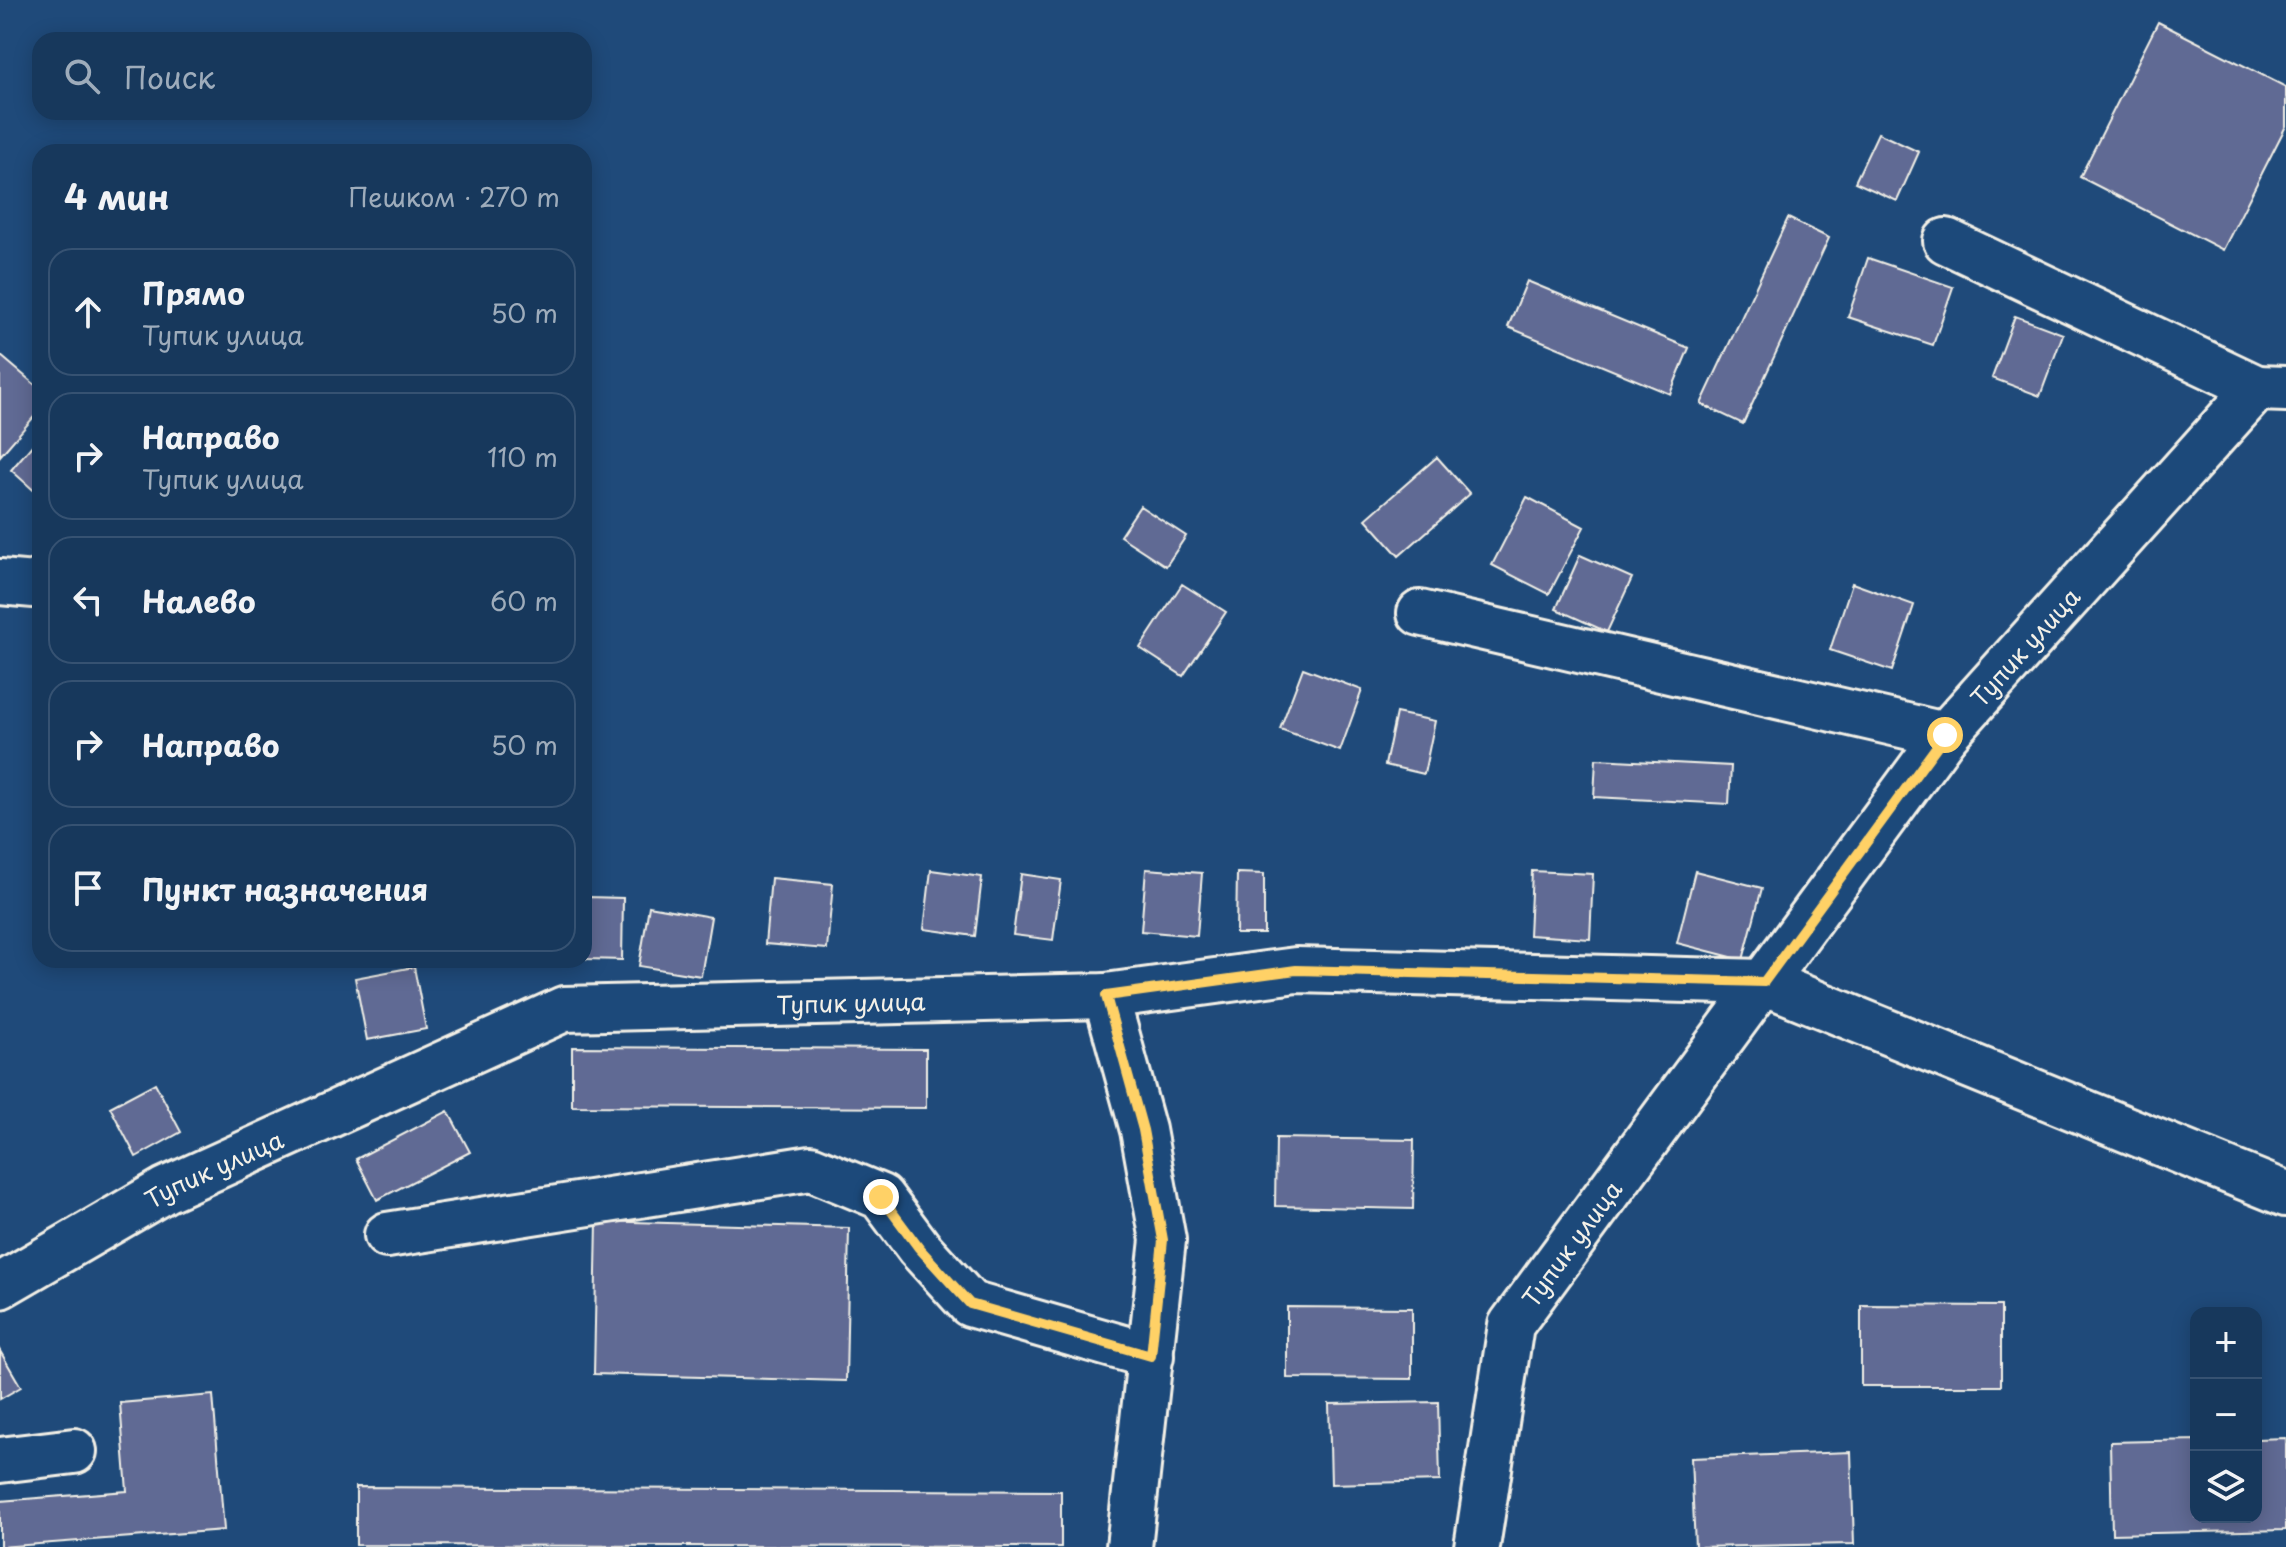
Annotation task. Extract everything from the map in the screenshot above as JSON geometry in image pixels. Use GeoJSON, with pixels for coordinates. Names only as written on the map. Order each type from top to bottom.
{"type":"FeatureCollection","features":[{"type":"Feature","properties":{"kind":"street"},"geometry":{"type":"LineString","coordinates":[[1946,241],[2272,388]]}},
{"type":"Feature","properties":{"kind":"street","name":"Тупик улица"},"geometry":{"type":"LineString","coordinates":[[1477,1547],[1511,1325],[1945,735],[2272,388]]}},
{"type":"Feature","properties":{"kind":"street"},"geometry":{"type":"LineString","coordinates":[[0,582],[32,585]]}},
{"type":"Feature","properties":{"kind":"street"},"geometry":{"type":"LineString","coordinates":[[1420,613],[1945,735]]}},
{"type":"Feature","properties":{"kind":"street","name":"Тупик улица"},"geometry":{"type":"LineString","coordinates":[[0,1286],[165,1190],[564,1009],[1106,996],[1296,970],[1764,982],[2286,1194]]}},
{"type":"Feature","properties":{"kind":"street"},"geometry":{"type":"LineString","coordinates":[[1106,996],[1143,1130],[1163,1240],[1129,1547]]}},
{"type":"Feature","properties":{"kind":"street"},"geometry":{"type":"LineString","coordinates":[[387,1235],[811,1168],[881,1197],[919,1248],[970,1304],[1151,1356]]}},
{"type":"Feature","properties":{"kind":"street"},"geometry":{"type":"LineString","coordinates":[[0,1460],[74,1451]]}},
{"type":"Feature","properties":{"kind":"building"},"geometry":{"type":"Polygon","coordinates":[[[2158,22],[2286,87],[2286,126],[2223,250],[2080,177],[2158,22]]]}},
{"type":"Feature","properties":{"kind":"building"},"geometry":{"type":"Polygon","coordinates":[[[1878,133],[1919,152],[1897,201],[1855,182],[1878,133]]]}},
{"type":"Feature","properties":{"kind":"building"},"geometry":{"type":"Polygon","coordinates":[[[1788,218],[1829,238],[1743,424],[1701,404],[1788,218]]]}},
{"type":"Feature","properties":{"kind":"building"},"geometry":{"type":"Polygon","coordinates":[[[1868,258],[1953,287],[1933,345],[1848,317],[1868,258]]]}},
{"type":"Feature","properties":{"kind":"building"},"geometry":{"type":"Polygon","coordinates":[[[1527,281],[1689,348],[1670,394],[1508,327],[1527,281]]]}},
{"type":"Feature","properties":{"kind":"building"},"geometry":{"type":"Polygon","coordinates":[[[2015,316],[2063,334],[2040,396],[1992,378],[2015,316]]]}},
{"type":"Feature","properties":{"kind":"building"},"geometry":{"type":"Polygon","coordinates":[[[0,355],[32,382],[32,419],[0,456],[0,355]]]}},
{"type":"Feature","properties":{"kind":"building"},"geometry":{"type":"Polygon","coordinates":[[[32,445],[32,489],[11,470],[32,445]]]}},
{"type":"Feature","properties":{"kind":"building"},"geometry":{"type":"Polygon","coordinates":[[[1437,457],[1470,494],[1399,556],[1366,519],[1437,457]]]}},
{"type":"Feature","properties":{"kind":"building"},"geometry":{"type":"Polygon","coordinates":[[[1527,497],[1584,527],[1549,594],[1492,565],[1527,497]]]}},
{"type":"Feature","properties":{"kind":"building"},"geometry":{"type":"Polygon","coordinates":[[[1140,506],[1186,536],[1166,566],[1120,536],[1140,506]]]}},
{"type":"Feature","properties":{"kind":"building"},"geometry":{"type":"Polygon","coordinates":[[[1580,555],[1632,578],[1607,632],[1556,609],[1580,555]]]}},
{"type":"Feature","properties":{"kind":"building"},"geometry":{"type":"Polygon","coordinates":[[[1852,583],[1914,605],[1892,671],[1830,650],[1852,583]]]}},
{"type":"Feature","properties":{"kind":"building"},"geometry":{"type":"Polygon","coordinates":[[[1182,584],[1226,612],[1183,676],[1140,648],[1182,584]]]}},
{"type":"Feature","properties":{"kind":"building"},"geometry":{"type":"Polygon","coordinates":[[[1303,668],[1362,690],[1340,751],[1280,729],[1303,668]]]}},
{"type":"Feature","properties":{"kind":"building"},"geometry":{"type":"Polygon","coordinates":[[[1396,713],[1435,721],[1424,774],[1385,765],[1396,713]]]}},
{"type":"Feature","properties":{"kind":"building"},"geometry":{"type":"Polygon","coordinates":[[[1596,759],[1731,766],[1729,804],[1594,797],[1596,759]]]}},
{"type":"Feature","properties":{"kind":"building"},"geometry":{"type":"Polygon","coordinates":[[[1146,869],[1202,873],[1197,936],[1141,931],[1146,869]]]}},
{"type":"Feature","properties":{"kind":"building"},"geometry":{"type":"Polygon","coordinates":[[[931,870],[982,877],[975,936],[924,929],[931,870]]]}},
{"type":"Feature","properties":{"kind":"building"},"geometry":{"type":"Polygon","coordinates":[[[1532,871],[1593,874],[1590,939],[1529,935],[1532,871]]]}},
{"type":"Feature","properties":{"kind":"building"},"geometry":{"type":"Polygon","coordinates":[[[1695,871],[1762,888],[1743,960],[1677,943],[1695,871]]]}},
{"type":"Feature","properties":{"kind":"building"},"geometry":{"type":"Polygon","coordinates":[[[1237,873],[1264,874],[1264,934],[1236,934],[1237,873]]]}},
{"type":"Feature","properties":{"kind":"building"},"geometry":{"type":"Polygon","coordinates":[[[1021,874],[1061,880],[1053,940],[1013,935],[1021,874]]]}},
{"type":"Feature","properties":{"kind":"building"},"geometry":{"type":"Polygon","coordinates":[[[771,878],[833,884],[827,949],[765,944],[771,878]]]}},
{"type":"Feature","properties":{"kind":"building"},"geometry":{"type":"Polygon","coordinates":[[[592,897],[623,898],[622,960],[592,959],[592,897]]]}},
{"type":"Feature","properties":{"kind":"building"},"geometry":{"type":"Polygon","coordinates":[[[649,906],[711,917],[701,976],[639,966],[649,906]]]}},
{"type":"Feature","properties":{"kind":"building"},"geometry":{"type":"Polygon","coordinates":[[[414,968],[426,1029],[367,1040],[355,978],[414,968]]]}},
{"type":"Feature","properties":{"kind":"building"},"geometry":{"type":"Polygon","coordinates":[[[572,1047],[926,1049],[926,1108],[572,1106],[572,1047]]]}},
{"type":"Feature","properties":{"kind":"building"},"geometry":{"type":"Polygon","coordinates":[[[155,1083],[181,1132],[136,1157],[110,1107],[155,1083]]]}},
{"type":"Feature","properties":{"kind":"building"},"geometry":{"type":"Polygon","coordinates":[[[448,1111],[470,1152],[377,1200],[356,1159],[448,1111]]]}},
{"type":"Feature","properties":{"kind":"building"},"geometry":{"type":"Polygon","coordinates":[[[1276,1138],[1414,1140],[1413,1209],[1275,1206],[1276,1138]]]}},
{"type":"Feature","properties":{"kind":"building"},"geometry":{"type":"Polygon","coordinates":[[[597,1221],[849,1228],[846,1381],[594,1374],[597,1221]]]}},
{"type":"Feature","properties":{"kind":"building"},"geometry":{"type":"Polygon","coordinates":[[[1861,1305],[2001,1306],[2001,1386],[1861,1386],[1861,1305]]]}},
{"type":"Feature","properties":{"kind":"building"},"geometry":{"type":"Polygon","coordinates":[[[1287,1307],[1412,1308],[1412,1379],[1287,1378],[1287,1307]]]}},
{"type":"Feature","properties":{"kind":"building"},"geometry":{"type":"Polygon","coordinates":[[[0,1351],[21,1387],[0,1399],[0,1351]]]}},
{"type":"Feature","properties":{"kind":"building"},"geometry":{"type":"Polygon","coordinates":[[[213,1395],[224,1530],[0,1547],[0,1501],[127,1491],[120,1403],[213,1395]]]}},
{"type":"Feature","properties":{"kind":"building"},"geometry":{"type":"Polygon","coordinates":[[[1438,1402],[1440,1481],[1331,1484],[1329,1404],[1438,1402]]]}},
{"type":"Feature","properties":{"kind":"building"},"geometry":{"type":"Polygon","coordinates":[[[2286,1438],[2286,1530],[2112,1534],[2110,1442],[2190,1440],[2190,1523],[2262,1523],[2262,1439],[2286,1438]]]}},
{"type":"Feature","properties":{"kind":"building"},"geometry":{"type":"Polygon","coordinates":[[[1851,1452],[1854,1544],[1695,1547],[1691,1458],[1851,1452]]]}},
{"type":"Feature","properties":{"kind":"building"},"geometry":{"type":"Polygon","coordinates":[[[356,1487],[1061,1491],[1061,1547],[356,1545],[356,1487]]]}},
{"type":"Feature","properties":{"kind":"route"},"geometry":{"type":"LineString","coordinates":[[881,1197],[919,1248],[970,1304],[1151,1356],[1163,1240],[1143,1130],[1106,996],[1296,970],[1764,982],[1945,735]]}}]}
